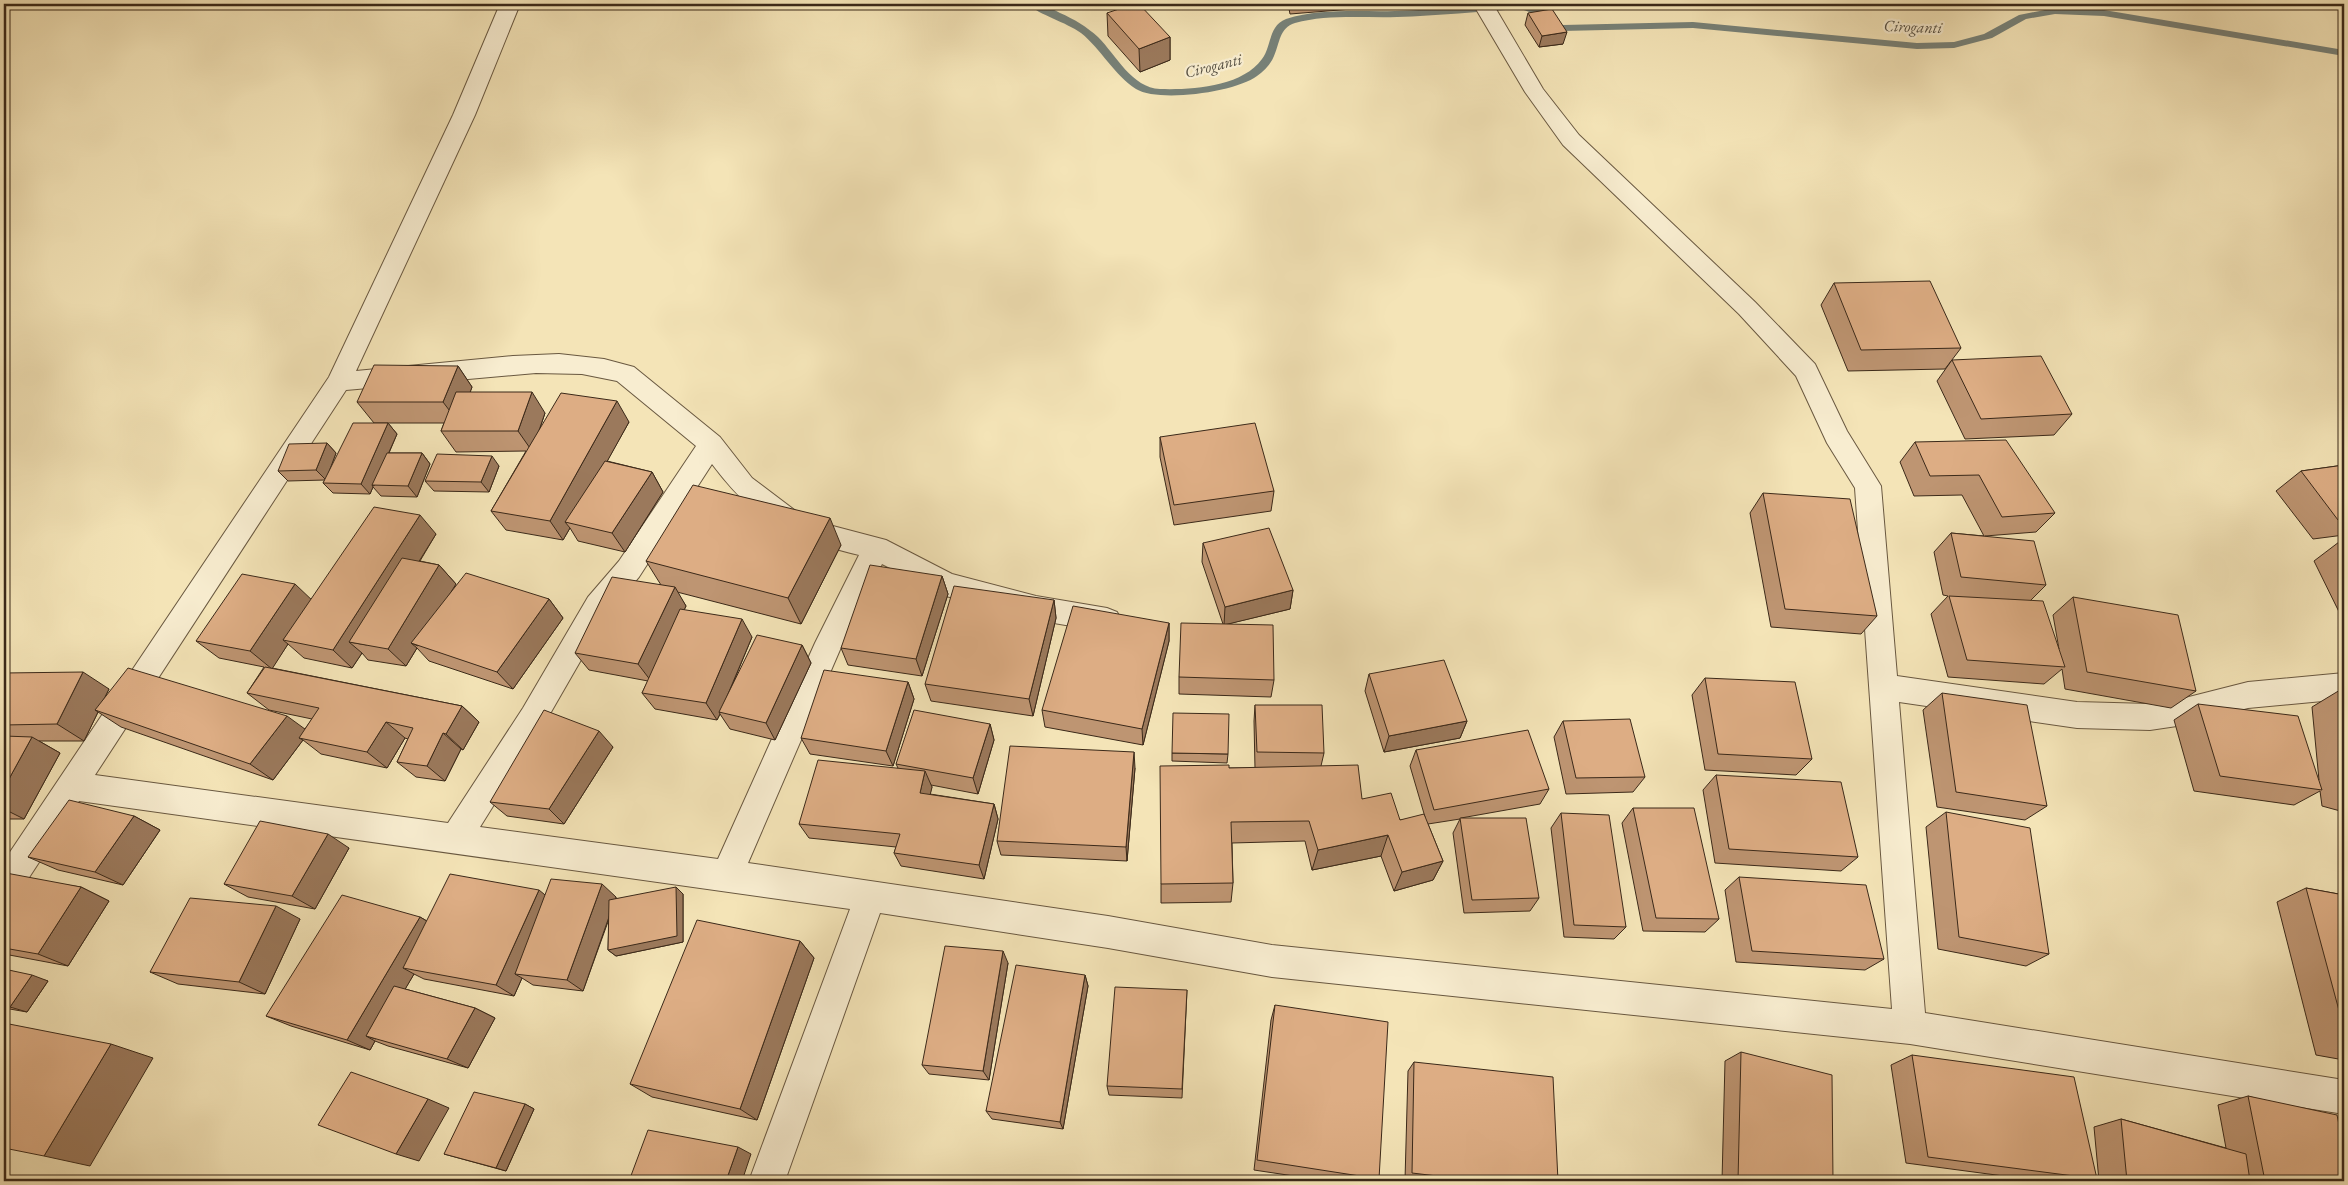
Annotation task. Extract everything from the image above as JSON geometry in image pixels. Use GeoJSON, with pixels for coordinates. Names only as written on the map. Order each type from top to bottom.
{"type":"FeatureCollection","features":[{"type":"Feature","properties":{"kind":"street"},"geometry":{"type":"LineString","coordinates":[[4,888],[339,381],[464,115],[510,4]]}},
{"type":"Feature","properties":{"kind":"street"},"geometry":{"type":"LineString","coordinates":[[1487,9],[1535,92],[1570,140],[1747,308],[1806,371],[1836,436],[1868,486],[1910,1027]]}},
{"type":"Feature","properties":{"kind":"street"},"geometry":{"type":"LineString","coordinates":[[339,381],[558,364],[611,369],[625,374],[711,444],[743,485],[788,520],[826,534],[876,548],[946,584],[1036,608],[1128,624]]}},
{"type":"Feature","properties":{"kind":"street"},"geometry":{"type":"LineString","coordinates":[[456,838],[533,717],[598,605],[629,570],[711,444]]}},
{"type":"Feature","properties":{"kind":"street"},"geometry":{"type":"LineString","coordinates":[[728,875],[829,643],[876,548]]}},
{"type":"Feature","properties":{"kind":"street"},"geometry":{"type":"LineString","coordinates":[[1884,686],[2077,715],[2150,717],[2177,713],[2248,695],[2344,686]]}},
{"type":"Feature","properties":{"kind":"street"},"geometry":{"type":"LineString","coordinates":[[71,786],[728,875],[1108,932],[1272,961],[1910,1027],[2344,1097]]}},
{"type":"Feature","properties":{"kind":"street"},"geometry":{"type":"LineString","coordinates":[[767,1181],[870,897]]}},
{"type":"Feature","properties":{"kind":"building"},"geometry":{"type":"Polygon","coordinates":[[[1139,4],[1170,37],[1139,49],[1107,13],[1139,4]]]}},
{"type":"Feature","properties":{"kind":"building"},"geometry":{"type":"Polygon","coordinates":[[[1552,9],[1567,32],[1542,36],[1528,13],[1552,9]]]}},
{"type":"Feature","properties":{"kind":"building"},"geometry":{"type":"Polygon","coordinates":[[[1930,281],[1961,348],[1861,350],[1834,283],[1930,281]]]}},
{"type":"Feature","properties":{"kind":"building"},"geometry":{"type":"Polygon","coordinates":[[[2041,356],[2072,414],[1981,419],[1952,360],[2041,356]]]}},
{"type":"Feature","properties":{"kind":"building"},"geometry":{"type":"Polygon","coordinates":[[[374,365],[458,366],[443,402],[357,402],[374,365]]]}},
{"type":"Feature","properties":{"kind":"building"},"geometry":{"type":"Polygon","coordinates":[[[456,392],[532,392],[518,431],[441,431],[456,392]]]}},
{"type":"Feature","properties":{"kind":"building"},"geometry":{"type":"Polygon","coordinates":[[[561,393],[617,401],[550,521],[491,511],[561,393]]]}},
{"type":"Feature","properties":{"kind":"building"},"geometry":{"type":"Polygon","coordinates":[[[353,423],[388,423],[361,484],[323,483],[353,423]]]}},
{"type":"Feature","properties":{"kind":"building"},"geometry":{"type":"Polygon","coordinates":[[[1255,423],[1274,491],[1174,505],[1160,437],[1255,423]]]}},
{"type":"Feature","properties":{"kind":"building"},"geometry":{"type":"Polygon","coordinates":[[[2006,440],[2055,513],[2002,517],[1979,475],[1930,476],[1915,442],[2006,440]]]}},
{"type":"Feature","properties":{"kind":"building"},"geometry":{"type":"Polygon","coordinates":[[[327,443],[316,470],[278,471],[289,444],[327,443]]]}},
{"type":"Feature","properties":{"kind":"building"},"geometry":{"type":"Polygon","coordinates":[[[387,453],[422,453],[408,486],[372,485],[387,453]]]}},
{"type":"Feature","properties":{"kind":"building"},"geometry":{"type":"Polygon","coordinates":[[[437,454],[492,456],[481,482],[425,481],[437,454]]]}},
{"type":"Feature","properties":{"kind":"building"},"geometry":{"type":"Polygon","coordinates":[[[605,461],[652,472],[612,533],[565,522],[605,461]]]}},
{"type":"Feature","properties":{"kind":"building"},"geometry":{"type":"Polygon","coordinates":[[[2344,465],[2344,519],[2338,520],[2301,471],[2344,465]]]}},
{"type":"Feature","properties":{"kind":"building"},"geometry":{"type":"Polygon","coordinates":[[[693,485],[830,518],[788,598],[646,561],[693,485]]]}},
{"type":"Feature","properties":{"kind":"building"},"geometry":{"type":"Polygon","coordinates":[[[1763,493],[1850,499],[1877,616],[1785,609],[1763,493]]]}},
{"type":"Feature","properties":{"kind":"building"},"geometry":{"type":"Polygon","coordinates":[[[374,507],[420,515],[333,650],[283,640],[374,507]]]}},
{"type":"Feature","properties":{"kind":"building"},"geometry":{"type":"Polygon","coordinates":[[[1269,528],[1293,590],[1225,607],[1203,543],[1269,528]]]}},
{"type":"Feature","properties":{"kind":"building"},"geometry":{"type":"Polygon","coordinates":[[[1951,533],[2034,541],[2046,585],[1961,577],[1951,533]]]}},
{"type":"Feature","properties":{"kind":"building"},"geometry":{"type":"Polygon","coordinates":[[[2339,542],[2344,542],[2344,551],[2339,542]]]}},
{"type":"Feature","properties":{"kind":"building"},"geometry":{"type":"Polygon","coordinates":[[[402,558],[439,565],[388,649],[349,642],[402,558]]]}},
{"type":"Feature","properties":{"kind":"building"},"geometry":{"type":"Polygon","coordinates":[[[870,565],[942,576],[916,659],[841,648],[870,565]]]}},
{"type":"Feature","properties":{"kind":"building"},"geometry":{"type":"Polygon","coordinates":[[[466,573],[549,599],[497,672],[411,643],[466,573]]]}},
{"type":"Feature","properties":{"kind":"building"},"geometry":{"type":"Polygon","coordinates":[[[242,574],[295,584],[250,651],[196,641],[242,574]]]}},
{"type":"Feature","properties":{"kind":"building"},"geometry":{"type":"Polygon","coordinates":[[[612,577],[675,587],[638,664],[575,653],[612,577]]]}},
{"type":"Feature","properties":{"kind":"building"},"geometry":{"type":"Polygon","coordinates":[[[954,586],[1054,600],[1029,699],[925,684],[954,586]]]}},
{"type":"Feature","properties":{"kind":"building"},"geometry":{"type":"Polygon","coordinates":[[[1949,596],[2043,601],[2065,667],[1967,660],[1949,596]]]}},
{"type":"Feature","properties":{"kind":"building"},"geometry":{"type":"Polygon","coordinates":[[[2073,597],[2178,615],[2196,691],[2087,672],[2073,597]]]}},
{"type":"Feature","properties":{"kind":"building"},"geometry":{"type":"Polygon","coordinates":[[[1073,606],[1169,623],[1142,729],[1042,710],[1073,606]]]}},
{"type":"Feature","properties":{"kind":"building"},"geometry":{"type":"Polygon","coordinates":[[[680,609],[742,619],[706,703],[642,693],[680,609]]]}},
{"type":"Feature","properties":{"kind":"building"},"geometry":{"type":"Polygon","coordinates":[[[1181,623],[1273,625],[1274,680],[1179,677],[1181,623]]]}},
{"type":"Feature","properties":{"kind":"building"},"geometry":{"type":"Polygon","coordinates":[[[757,635],[802,645],[766,723],[719,712],[757,635]]]}},
{"type":"Feature","properties":{"kind":"building"},"geometry":{"type":"Polygon","coordinates":[[[1444,660],[1467,721],[1389,736],[1369,674],[1444,660]]]}},
{"type":"Feature","properties":{"kind":"building"},"geometry":{"type":"Polygon","coordinates":[[[265,667],[462,706],[446,734],[443,733],[427,766],[397,762],[413,728],[386,722],[367,752],[299,738],[319,708],[247,693],[265,667]]]}},
{"type":"Feature","properties":{"kind":"building"},"geometry":{"type":"Polygon","coordinates":[[[128,668],[287,716],[250,764],[95,710],[128,668]]]}},
{"type":"Feature","properties":{"kind":"building"},"geometry":{"type":"Polygon","coordinates":[[[824,670],[908,682],[886,751],[801,738],[824,670]]]}},
{"type":"Feature","properties":{"kind":"building"},"geometry":{"type":"Polygon","coordinates":[[[83,672],[57,724],[4,725],[4,673],[83,672]]]}},
{"type":"Feature","properties":{"kind":"building"},"geometry":{"type":"Polygon","coordinates":[[[1705,678],[1795,682],[1812,759],[1718,754],[1705,678]]]}},
{"type":"Feature","properties":{"kind":"building"},"geometry":{"type":"Polygon","coordinates":[[[2340,690],[2344,692],[2344,731],[2340,690]]]}},
{"type":"Feature","properties":{"kind":"building"},"geometry":{"type":"Polygon","coordinates":[[[1942,693],[2027,705],[2047,806],[1956,792],[1942,693]]]}},
{"type":"Feature","properties":{"kind":"building"},"geometry":{"type":"Polygon","coordinates":[[[2198,704],[2298,716],[2322,790],[2220,776],[2198,704]]]}},
{"type":"Feature","properties":{"kind":"building"},"geometry":{"type":"Polygon","coordinates":[[[1255,705],[1322,705],[1324,753],[1257,752],[1255,705]]]}},
{"type":"Feature","properties":{"kind":"building"},"geometry":{"type":"Polygon","coordinates":[[[544,710],[599,731],[549,809],[490,802],[544,710]]]}},
{"type":"Feature","properties":{"kind":"building"},"geometry":{"type":"Polygon","coordinates":[[[914,710],[990,724],[973,778],[896,764],[914,710]]]}},
{"type":"Feature","properties":{"kind":"building"},"geometry":{"type":"Polygon","coordinates":[[[1173,713],[1229,714],[1228,754],[1172,753],[1173,713]]]}},
{"type":"Feature","properties":{"kind":"building"},"geometry":{"type":"Polygon","coordinates":[[[1630,719],[1645,777],[1576,778],[1563,721],[1630,719]]]}},
{"type":"Feature","properties":{"kind":"building"},"geometry":{"type":"Polygon","coordinates":[[[1528,730],[1549,789],[1434,810],[1416,750],[1528,730]]]}},
{"type":"Feature","properties":{"kind":"building"},"geometry":{"type":"Polygon","coordinates":[[[4,736],[32,737],[4,788],[4,736]]]}},
{"type":"Feature","properties":{"kind":"building"},"geometry":{"type":"Polygon","coordinates":[[[1010,746],[1134,752],[1126,847],[997,841],[1010,746]]]}},
{"type":"Feature","properties":{"kind":"building"},"geometry":{"type":"Polygon","coordinates":[[[818,760],[925,771],[920,793],[994,804],[979,865],[894,853],[900,834],[799,824],[818,760]]]}},
{"type":"Feature","properties":{"kind":"building"},"geometry":{"type":"Polygon","coordinates":[[[1229,765],[1229,768],[1358,765],[1362,799],[1391,793],[1400,820],[1424,814],[1443,861],[1402,872],[1388,835],[1318,850],[1309,821],[1231,822],[1233,883],[1161,884],[1160,766],[1229,765]]]}},
{"type":"Feature","properties":{"kind":"building"},"geometry":{"type":"Polygon","coordinates":[[[1716,775],[1841,782],[1858,857],[1729,849],[1716,775]]]}},
{"type":"Feature","properties":{"kind":"building"},"geometry":{"type":"Polygon","coordinates":[[[69,800],[134,816],[95,872],[28,857],[69,800]]]}},
{"type":"Feature","properties":{"kind":"building"},"geometry":{"type":"Polygon","coordinates":[[[1633,808],[1694,808],[1719,919],[1656,918],[1633,808]]]}},
{"type":"Feature","properties":{"kind":"building"},"geometry":{"type":"Polygon","coordinates":[[[1946,812],[2030,828],[2049,954],[1959,937],[1946,812]]]}},
{"type":"Feature","properties":{"kind":"building"},"geometry":{"type":"Polygon","coordinates":[[[1561,813],[1609,815],[1626,927],[1574,925],[1561,813]]]}},
{"type":"Feature","properties":{"kind":"building"},"geometry":{"type":"Polygon","coordinates":[[[1460,818],[1526,818],[1539,898],[1472,900],[1460,818]]]}},
{"type":"Feature","properties":{"kind":"building"},"geometry":{"type":"Polygon","coordinates":[[[260,821],[328,834],[292,896],[224,884],[260,821]]]}},
{"type":"Feature","properties":{"kind":"building"},"geometry":{"type":"Polygon","coordinates":[[[6,873],[81,887],[38,954],[4,948],[4,876],[6,873]]]}},
{"type":"Feature","properties":{"kind":"building"},"geometry":{"type":"Polygon","coordinates":[[[450,874],[539,890],[496,985],[403,968],[450,874]]]}},
{"type":"Feature","properties":{"kind":"building"},"geometry":{"type":"Polygon","coordinates":[[[1739,877],[1866,885],[1884,959],[1752,951],[1739,877]]]}},
{"type":"Feature","properties":{"kind":"building"},"geometry":{"type":"Polygon","coordinates":[[[551,879],[602,884],[567,980],[515,974],[551,879]]]}},
{"type":"Feature","properties":{"kind":"building"},"geometry":{"type":"Polygon","coordinates":[[[676,887],[677,936],[608,950],[609,900],[676,887]]]}},
{"type":"Feature","properties":{"kind":"building"},"geometry":{"type":"Polygon","coordinates":[[[2306,888],[2344,895],[2344,1029],[2306,888]]]}},
{"type":"Feature","properties":{"kind":"building"},"geometry":{"type":"Polygon","coordinates":[[[342,895],[420,917],[347,1040],[266,1016],[342,895]]]}},
{"type":"Feature","properties":{"kind":"building"},"geometry":{"type":"Polygon","coordinates":[[[190,898],[276,906],[239,982],[150,972],[190,898]]]}},
{"type":"Feature","properties":{"kind":"building"},"geometry":{"type":"Polygon","coordinates":[[[697,920],[800,941],[740,1109],[630,1084],[697,920]]]}},
{"type":"Feature","properties":{"kind":"building"},"geometry":{"type":"Polygon","coordinates":[[[945,946],[1003,951],[983,1071],[922,1065],[945,946]]]}},
{"type":"Feature","properties":{"kind":"building"},"geometry":{"type":"Polygon","coordinates":[[[1016,965],[1085,975],[1060,1122],[986,1111],[1016,965]]]}},
{"type":"Feature","properties":{"kind":"building"},"geometry":{"type":"Polygon","coordinates":[[[4,969],[32,975],[10,1007],[4,1005],[4,969]]]}},
{"type":"Feature","properties":{"kind":"building"},"geometry":{"type":"Polygon","coordinates":[[[394,986],[475,1008],[447,1059],[366,1036],[394,986]]]}},
{"type":"Feature","properties":{"kind":"building"},"geometry":{"type":"Polygon","coordinates":[[[1115,987],[1187,990],[1182,1089],[1107,1086],[1115,987]]]}},
{"type":"Feature","properties":{"kind":"building"},"geometry":{"type":"Polygon","coordinates":[[[1275,1005],[1388,1022],[1379,1179],[1257,1160],[1275,1005]]]}},
{"type":"Feature","properties":{"kind":"building"},"geometry":{"type":"Polygon","coordinates":[[[4,1023],[111,1044],[44,1156],[4,1148],[4,1023]]]}},
{"type":"Feature","properties":{"kind":"building"},"geometry":{"type":"Polygon","coordinates":[[[1741,1052],[1832,1075],[1833,1181],[1738,1181],[1741,1052]]]}},
{"type":"Feature","properties":{"kind":"building"},"geometry":{"type":"Polygon","coordinates":[[[1912,1055],[2074,1077],[2097,1179],[1928,1157],[1912,1055]]]}},
{"type":"Feature","properties":{"kind":"building"},"geometry":{"type":"Polygon","coordinates":[[[1414,1062],[1553,1077],[1558,1181],[1479,1181],[1412,1173],[1414,1062]]]}},
{"type":"Feature","properties":{"kind":"building"},"geometry":{"type":"Polygon","coordinates":[[[351,1072],[428,1099],[396,1154],[318,1125],[351,1072]]]}},
{"type":"Feature","properties":{"kind":"building"},"geometry":{"type":"Polygon","coordinates":[[[474,1092],[525,1104],[496,1168],[444,1154],[474,1092]]]}},
{"type":"Feature","properties":{"kind":"building"},"geometry":{"type":"Polygon","coordinates":[[[2248,1096],[2337,1115],[2344,1149],[2344,1181],[2265,1181],[2248,1096]]]}},
{"type":"Feature","properties":{"kind":"building"},"geometry":{"type":"Polygon","coordinates":[[[2121,1119],[2246,1154],[2250,1181],[2127,1181],[2121,1119]]]}},
{"type":"Feature","properties":{"kind":"building"},"geometry":{"type":"Polygon","coordinates":[[[648,1130],[738,1147],[726,1181],[629,1181],[648,1130]]]}},
{"type":"Feature","properties":{"kind":"waterway","name":"Ciroganti"},"geometry":{"type":"LineString","coordinates":[[1033,4],[1083,30],[1096,41],[1134,83],[1141,88],[1158,92],[1185,91],[1215,86],[1250,76],[1267,60],[1279,29],[1288,22],[1299,19],[1326,15],[1397,14],[1522,6],[1543,14],[1552,24],[1562,28],[1693,25],[1917,46],[1954,45],[1988,36],[2023,17],[2055,11],[2104,13],[2344,53]]}}]}
